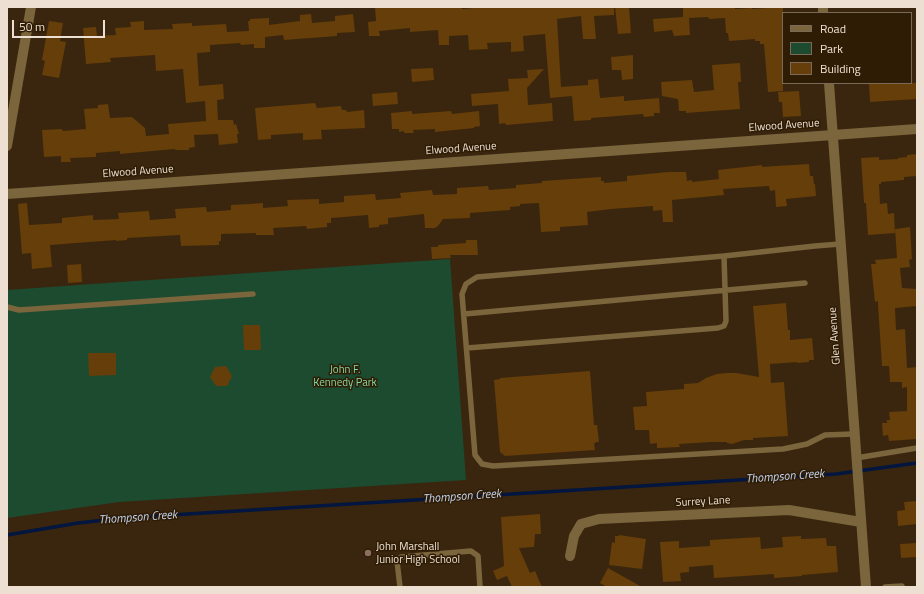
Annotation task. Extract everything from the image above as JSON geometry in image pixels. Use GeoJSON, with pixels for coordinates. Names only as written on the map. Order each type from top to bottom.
{"type":"FeatureCollection","features":[{"type":"Feature","properties":{"kind":"street"},"geometry":{"type":"LineString","coordinates":[[7,146],[31,7]]}},
{"type":"Feature","properties":{"kind":"street","name":"Glen Avenue"},"geometry":{"type":"LineString","coordinates":[[829,84],[866,587]]}},
{"type":"Feature","properties":{"kind":"street","name":"Elwood Avenue"},"geometry":{"type":"LineString","coordinates":[[7,194],[917,128]]}},
{"type":"Feature","properties":{"kind":"street","name":"Surrey Lane"},"geometry":{"type":"LineString","coordinates":[[570,556],[574,536],[582,524],[599,519],[789,510],[861,522]]}},
{"type":"Feature","properties":{"kind":"lane"},"geometry":{"type":"LineString","coordinates":[[840,244],[724,256],[477,277],[466,284],[462,294],[475,455],[482,464],[493,466],[783,449],[807,444],[825,435],[854,434]]}},
{"type":"Feature","properties":{"kind":"lane"},"geometry":{"type":"LineString","coordinates":[[467,348],[718,328],[724,326],[726,321],[724,256]]}},
{"type":"Feature","properties":{"kind":"lane"},"geometry":{"type":"LineString","coordinates":[[464,314],[805,283]]}},
{"type":"Feature","properties":{"kind":"lane"},"geometry":{"type":"LineString","coordinates":[[7,307],[19,310],[253,294]]}},
{"type":"Feature","properties":{"kind":"lane"},"geometry":{"type":"LineString","coordinates":[[856,461],[917,448]]}},
{"type":"Feature","properties":{"kind":"lane"},"geometry":{"type":"LineString","coordinates":[[400,587],[397,561],[401,557],[471,551],[478,556],[480,587]]}},
{"type":"Feature","properties":{"kind":"lane"},"geometry":{"type":"LineString","coordinates":[[885,587],[902,587]]}},
{"type":"Feature","properties":{"kind":"green space","name":"John F. Kennedy Park"},"geometry":{"type":"Polygon","coordinates":[[[450,259],[466,480],[119,502],[7,518],[7,290],[450,259]]]}},
{"type":"Feature","properties":{"kind":"building"},"geometry":{"type":"Polygon","coordinates":[[[375,7],[462,7],[462,9],[485,7],[614,7],[614,15],[594,16],[596,39],[583,39],[581,16],[557,19],[561,87],[588,85],[588,80],[598,79],[600,98],[624,96],[624,101],[659,98],[660,113],[654,113],[654,116],[644,117],[643,114],[591,118],[591,120],[574,121],[572,96],[550,98],[545,34],[523,36],[524,51],[511,52],[511,42],[487,43],[488,49],[469,50],[468,35],[449,36],[449,45],[439,45],[438,30],[410,32],[410,28],[379,31],[380,36],[369,36],[368,22],[376,21],[375,7]]]}},
{"type":"Feature","properties":{"kind":"building"},"geometry":{"type":"Polygon","coordinates":[[[615,7],[629,7],[631,33],[618,34],[615,7]]]}},
{"type":"Feature","properties":{"kind":"building"},"geometry":{"type":"Polygon","coordinates":[[[683,7],[735,7],[735,9],[752,9],[783,7],[783,91],[768,92],[764,44],[760,44],[760,41],[755,41],[755,39],[729,41],[728,33],[726,33],[725,18],[689,18],[690,35],[674,36],[672,30],[654,32],[653,19],[683,17],[683,7]]]}},
{"type":"Feature","properties":{"kind":"building"},"geometry":{"type":"Polygon","coordinates":[[[311,14],[312,23],[335,21],[335,16],[353,14],[355,32],[337,33],[337,36],[284,40],[283,35],[265,37],[265,48],[254,48],[254,44],[241,45],[240,43],[210,45],[210,52],[197,53],[199,86],[223,84],[224,99],[217,100],[218,120],[233,120],[239,134],[237,134],[238,143],[219,145],[218,134],[194,135],[195,147],[189,148],[189,150],[174,149],[120,154],[120,151],[96,153],[96,157],[70,158],[71,162],[61,162],[61,156],[44,157],[42,130],[62,129],[63,131],[86,129],[84,109],[98,108],[98,105],[108,104],[110,118],[132,117],[145,128],[146,136],[169,134],[168,124],[206,121],[205,101],[186,103],[183,69],[156,71],[155,55],[110,58],[111,62],[86,64],[83,28],[96,27],[97,36],[116,35],[115,28],[131,27],[130,22],[144,21],[144,30],[173,29],[172,24],[192,23],[192,26],[226,24],[227,32],[249,31],[248,21],[250,21],[250,19],[269,18],[269,25],[300,21],[300,15],[311,14]]]}},
{"type":"Feature","properties":{"kind":"building"},"geometry":{"type":"Polygon","coordinates":[[[49,21],[63,23],[60,41],[66,42],[59,78],[42,75],[45,61],[42,60],[49,21]]]}},
{"type":"Feature","properties":{"kind":"building"},"geometry":{"type":"Polygon","coordinates":[[[633,55],[633,79],[622,80],[621,70],[612,70],[611,57],[633,55]]]}},
{"type":"Feature","properties":{"kind":"building"},"geometry":{"type":"Polygon","coordinates":[[[740,63],[741,82],[738,82],[740,109],[686,113],[686,111],[679,111],[678,99],[662,96],[661,82],[692,80],[694,92],[714,90],[712,65],[740,63]]]}},
{"type":"Feature","properties":{"kind":"building"},"geometry":{"type":"Polygon","coordinates":[[[433,68],[434,80],[412,82],[411,69],[433,68]]]}},
{"type":"Feature","properties":{"kind":"building"},"geometry":{"type":"Polygon","coordinates":[[[544,69],[527,88],[528,105],[552,103],[553,121],[506,125],[505,123],[499,124],[498,104],[472,106],[471,94],[509,91],[508,79],[528,78],[527,70],[544,69]]]}},
{"type":"Feature","properties":{"kind":"building"},"geometry":{"type":"Polygon","coordinates":[[[917,83],[917,99],[870,102],[869,84],[917,83]]]}},
{"type":"Feature","properties":{"kind":"building"},"geometry":{"type":"Polygon","coordinates":[[[799,91],[801,116],[783,117],[782,102],[779,102],[778,92],[799,91]]]}},
{"type":"Feature","properties":{"kind":"building"},"geometry":{"type":"Polygon","coordinates":[[[397,92],[398,104],[373,106],[372,94],[397,92]]]}},
{"type":"Feature","properties":{"kind":"building"},"geometry":{"type":"Polygon","coordinates":[[[315,103],[317,108],[341,106],[342,110],[346,110],[347,112],[364,110],[365,128],[321,130],[322,139],[303,140],[303,133],[271,135],[271,139],[258,140],[255,108],[315,103]]]}},
{"type":"Feature","properties":{"kind":"building"},"geometry":{"type":"Polygon","coordinates":[[[412,111],[412,114],[451,111],[452,114],[479,111],[480,126],[435,132],[435,129],[413,130],[414,133],[404,133],[404,131],[399,132],[399,129],[392,129],[391,113],[412,111]]]}},
{"type":"Feature","properties":{"kind":"building"},"geometry":{"type":"Polygon","coordinates":[[[916,154],[917,176],[904,177],[904,180],[881,182],[881,184],[879,184],[880,204],[887,203],[888,214],[894,213],[895,233],[868,235],[861,158],[879,157],[879,160],[898,159],[907,157],[907,155],[916,154]]]}},
{"type":"Feature","properties":{"kind":"building"},"geometry":{"type":"Polygon","coordinates":[[[809,164],[810,176],[813,176],[815,184],[816,196],[786,199],[787,206],[776,207],[775,190],[770,191],[769,186],[723,189],[724,195],[672,200],[673,222],[663,222],[662,210],[653,211],[653,206],[611,209],[587,212],[588,225],[560,227],[560,231],[541,232],[539,203],[520,204],[520,206],[510,207],[510,210],[470,213],[470,218],[443,219],[435,228],[425,228],[424,214],[388,218],[388,224],[369,228],[368,215],[331,218],[331,223],[327,223],[327,227],[307,229],[306,226],[273,228],[274,235],[256,235],[256,233],[221,234],[221,241],[219,241],[219,245],[181,246],[180,235],[50,245],[52,267],[32,269],[31,253],[22,254],[18,204],[27,203],[29,225],[62,223],[62,218],[93,215],[93,220],[119,219],[118,213],[149,211],[150,220],[176,218],[175,209],[206,207],[207,212],[231,210],[231,205],[263,203],[263,208],[288,206],[287,200],[319,199],[319,204],[344,202],[344,196],[375,194],[376,200],[401,198],[400,193],[432,190],[433,195],[457,194],[457,188],[488,186],[489,190],[516,188],[516,185],[542,183],[542,181],[601,177],[601,181],[604,181],[604,183],[627,181],[627,176],[668,172],[686,172],[687,181],[692,180],[692,182],[719,179],[718,170],[762,165],[762,167],[809,164]]]}},
{"type":"Feature","properties":{"kind":"building"},"geometry":{"type":"Polygon","coordinates":[[[910,227],[912,259],[909,260],[910,267],[900,268],[902,288],[917,289],[917,306],[895,308],[896,330],[905,329],[907,368],[917,367],[917,439],[889,441],[888,435],[883,436],[882,423],[887,423],[887,420],[890,420],[889,412],[907,411],[907,387],[902,388],[902,382],[890,382],[889,366],[882,366],[878,301],[875,302],[871,264],[876,264],[875,260],[897,258],[895,229],[910,227]]]}},
{"type":"Feature","properties":{"kind":"building"},"geometry":{"type":"Polygon","coordinates":[[[466,240],[477,240],[478,255],[450,255],[451,258],[432,259],[431,247],[466,243],[466,240]]]}},
{"type":"Feature","properties":{"kind":"building"},"geometry":{"type":"Polygon","coordinates":[[[81,264],[82,282],[68,283],[67,265],[81,264]]]}},
{"type":"Feature","properties":{"kind":"building"},"geometry":{"type":"Polygon","coordinates":[[[786,303],[790,340],[812,338],[814,360],[809,360],[809,362],[770,364],[771,383],[784,382],[788,436],[753,438],[753,440],[744,440],[732,444],[727,442],[711,442],[679,444],[680,447],[657,448],[657,443],[650,444],[649,430],[635,430],[633,407],[647,406],[646,392],[684,389],[684,384],[698,383],[717,374],[736,373],[759,377],[753,306],[786,303]]]}},
{"type":"Feature","properties":{"kind":"building"},"geometry":{"type":"Polygon","coordinates":[[[243,325],[260,325],[261,350],[244,350],[243,325]]]}},
{"type":"Feature","properties":{"kind":"building"},"geometry":{"type":"Polygon","coordinates":[[[88,353],[116,353],[116,375],[89,376],[88,353]]]}},
{"type":"Feature","properties":{"kind":"building"},"geometry":{"type":"Polygon","coordinates":[[[226,366],[232,376],[227,386],[216,386],[210,377],[215,367],[226,366]]]}},
{"type":"Feature","properties":{"kind":"building"},"geometry":{"type":"Polygon","coordinates":[[[590,371],[594,425],[597,425],[599,442],[594,444],[595,450],[505,456],[500,452],[494,380],[500,378],[590,371]]]}},
{"type":"Feature","properties":{"kind":"building"},"geometry":{"type":"Polygon","coordinates":[[[917,501],[917,524],[898,526],[897,511],[905,510],[904,502],[917,501]]]}},
{"type":"Feature","properties":{"kind":"building"},"geometry":{"type":"Polygon","coordinates":[[[540,514],[541,534],[535,534],[534,547],[519,548],[530,573],[535,571],[542,587],[512,587],[507,576],[497,580],[493,571],[504,566],[501,517],[540,514]]]}},
{"type":"Feature","properties":{"kind":"building"},"geometry":{"type":"Polygon","coordinates":[[[619,535],[646,539],[642,569],[609,565],[612,542],[615,543],[615,536],[619,535]]]}},
{"type":"Feature","properties":{"kind":"building"},"geometry":{"type":"Polygon","coordinates":[[[801,536],[801,539],[826,538],[827,546],[836,546],[838,572],[774,578],[774,574],[714,578],[713,565],[689,567],[689,572],[680,573],[681,581],[663,582],[660,542],[679,541],[679,548],[710,546],[710,540],[760,537],[761,549],[783,547],[782,537],[801,536]]]}},
{"type":"Feature","properties":{"kind":"building"},"geometry":{"type":"Polygon","coordinates":[[[917,543],[917,557],[901,558],[900,544],[917,543]]]}},
{"type":"Feature","properties":{"kind":"building"},"geometry":{"type":"Polygon","coordinates":[[[608,568],[642,587],[607,587],[600,583],[608,568]]]}},
{"type":"Feature","properties":{"kind":"waterway","name":"Thompson Creek"},"geometry":{"type":"LineString","coordinates":[[7,535],[78,523],[123,518],[836,474],[917,463]]}},
{"type":"Feature","properties":{"kind":"place","name":"John Marshall Junior High School"},"geometry":{"type":"Point","coordinates":[368,553]}}]}
